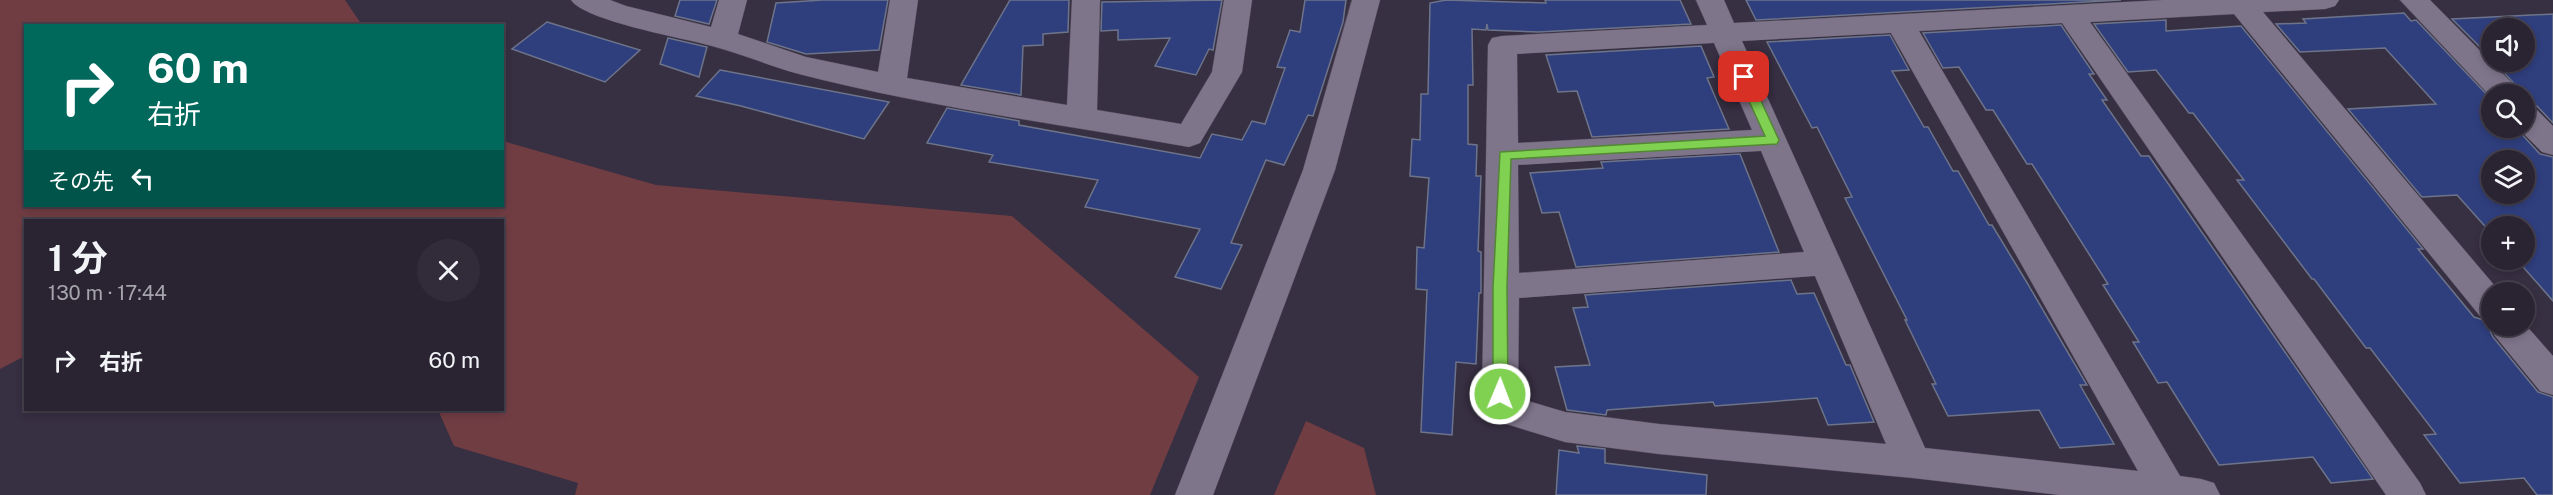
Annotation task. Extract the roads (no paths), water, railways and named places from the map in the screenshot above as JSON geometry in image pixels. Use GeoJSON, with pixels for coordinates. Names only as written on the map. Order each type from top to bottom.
{"type":"FeatureCollection","features":[{"type":"Feature","properties":{"kind":"street"},"geometry":{"type":"LineString","coordinates":[[585,0],[617,13],[722,39],[801,65],[891,85],[1189,136],[1227,72],[1238,0]]}},
{"type":"Feature","properties":{"kind":"street"},"geometry":{"type":"LineString","coordinates":[[722,39],[733,0]]}},
{"type":"Feature","properties":{"kind":"street"},"geometry":{"type":"LineString","coordinates":[[891,85],[904,0]]}},
{"type":"Feature","properties":{"kind":"street"},"geometry":{"type":"LineString","coordinates":[[1082,118],[1086,0]]}},
{"type":"Feature","properties":{"kind":"street"},"geometry":{"type":"LineString","coordinates":[[1194,495],[1319,170],[1366,0]]}},
{"type":"Feature","properties":{"kind":"street"},"geometry":{"type":"LineString","coordinates":[[1710,0],[1913,462]]}},
{"type":"Feature","properties":{"kind":"street"},"geometry":{"type":"LineString","coordinates":[[2185,493],[1913,462],[1612,433],[1564,427],[1516,412],[1500,394],[1504,155],[1502,45],[2071,16],[2325,0]]}},
{"type":"Feature","properties":{"kind":"street"},"geometry":{"type":"LineString","coordinates":[[2414,0],[2495,84]]}},
{"type":"Feature","properties":{"kind":"street"},"geometry":{"type":"LineString","coordinates":[[2241,4],[2481,294]]}},
{"type":"Feature","properties":{"kind":"street"},"geometry":{"type":"LineString","coordinates":[[2071,16],[2407,495]]}},
{"type":"Feature","properties":{"kind":"street"},"geometry":{"type":"LineString","coordinates":[[1901,25],[2185,493]]}},
{"type":"Feature","properties":{"kind":"street"},"geometry":{"type":"LineString","coordinates":[[2535,126],[2553,144]]}},
{"type":"Feature","properties":{"kind":"street"},"geometry":{"type":"LineString","coordinates":[[1504,155],[1773,140]]}},
{"type":"Feature","properties":{"kind":"street"},"geometry":{"type":"LineString","coordinates":[[1500,287],[1826,263]]}},
{"type":"Feature","properties":{"kind":"street"},"geometry":{"type":"LineString","coordinates":[[2515,336],[2553,381]]}}]}
